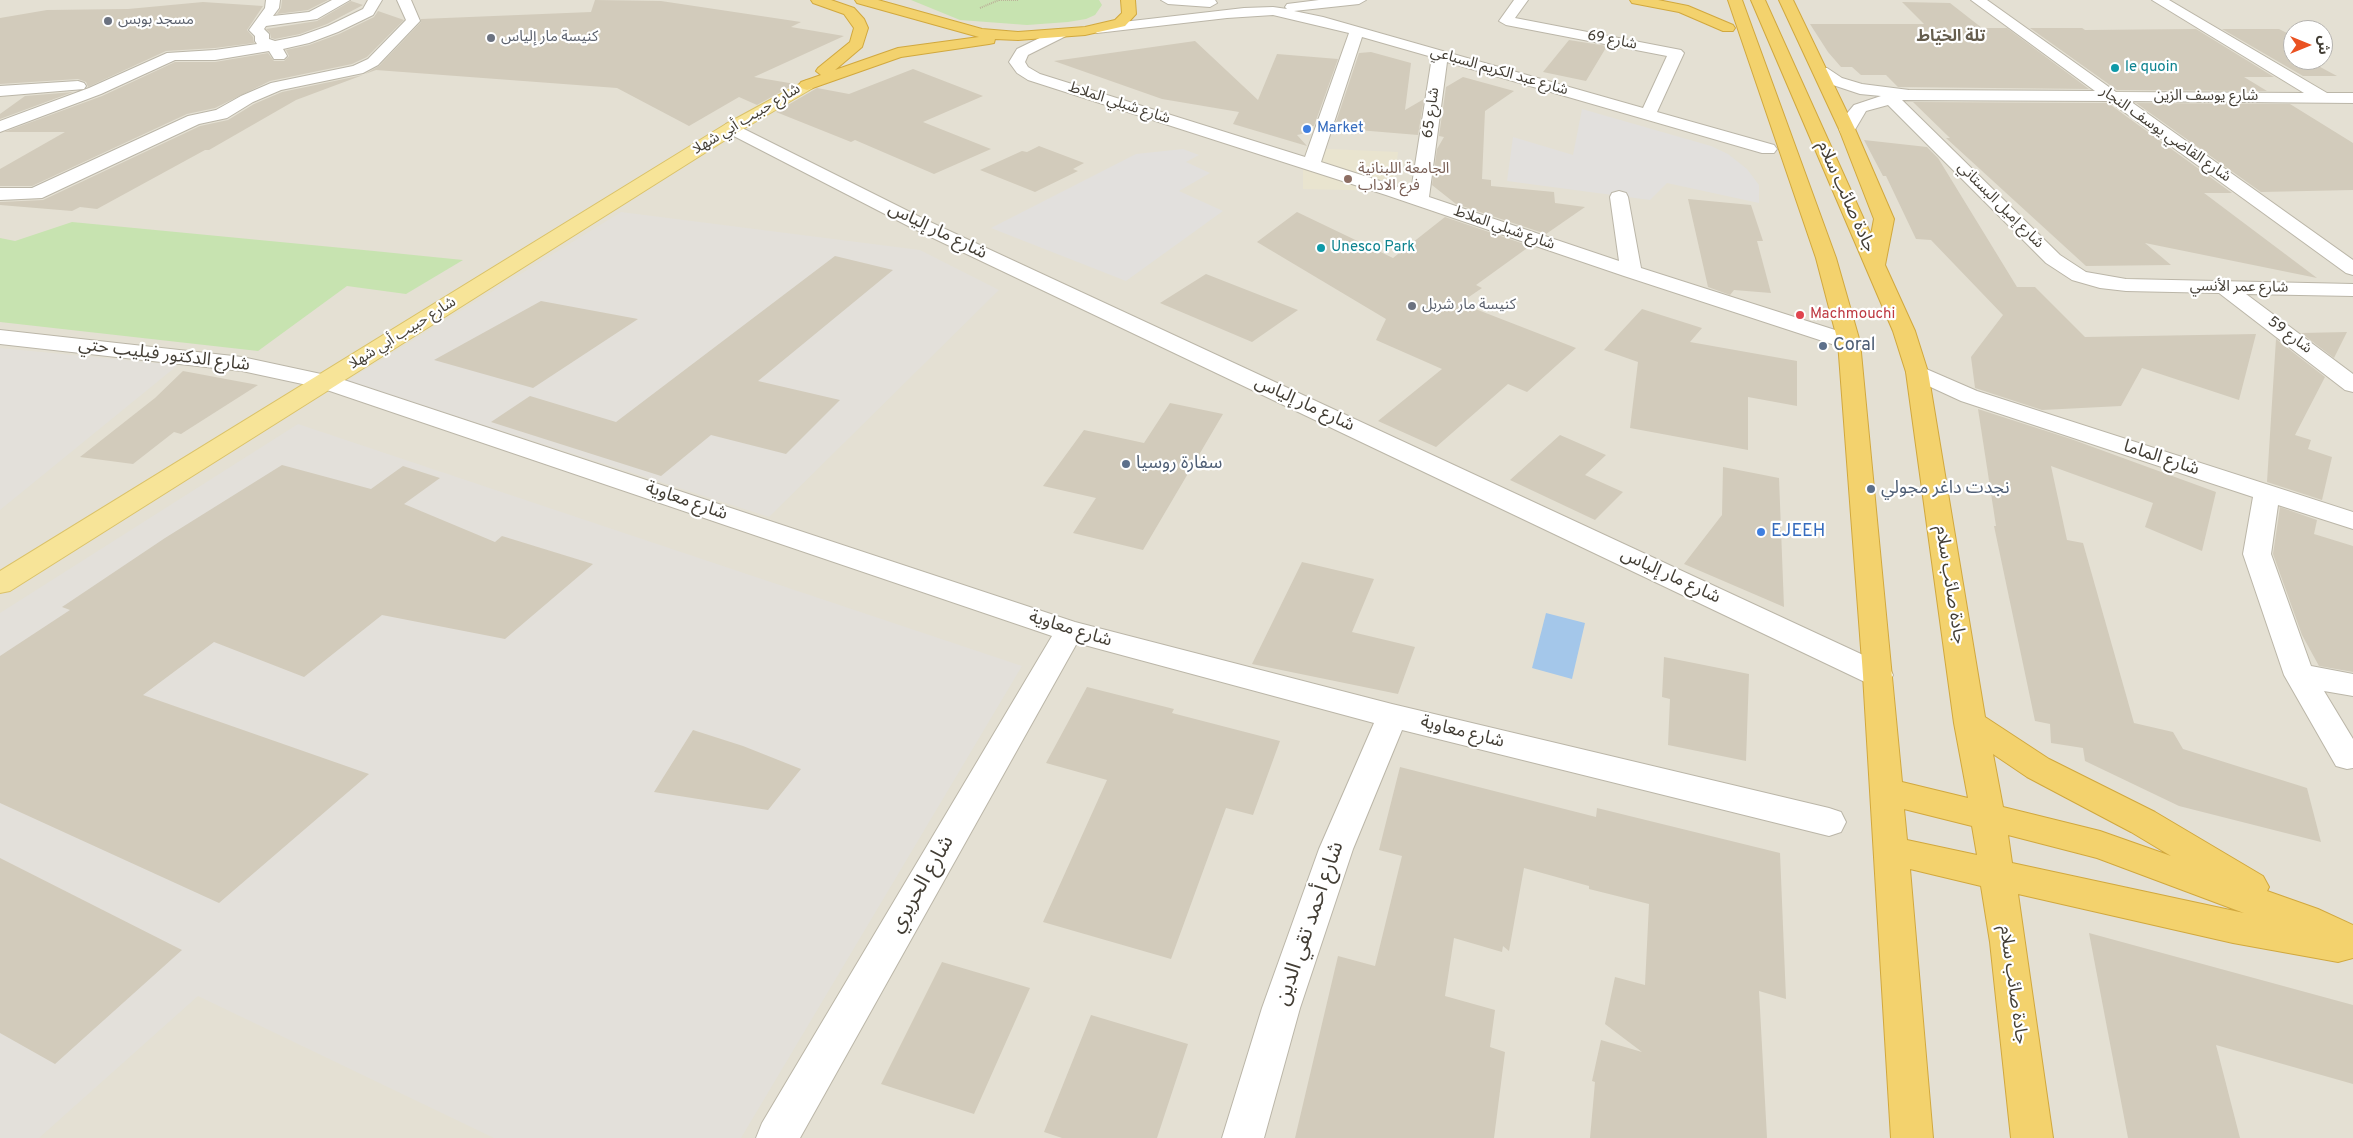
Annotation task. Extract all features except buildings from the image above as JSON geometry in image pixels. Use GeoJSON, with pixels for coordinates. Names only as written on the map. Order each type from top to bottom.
{"type":"FeatureCollection","features":[{"type":"Feature","properties":{"kind":"highway"},"geometry":{"type":"LineString","coordinates":[[807,85],[851,51],[860,36],[860,22],[855,16],[836,5],[818,0]]}},
{"type":"Feature","properties":{"kind":"highway"},"geometry":{"type":"LineString","coordinates":[[862,0],[981,33],[1023,36]]}},
{"type":"Feature","properties":{"kind":"highway"},"geometry":{"type":"LineString","coordinates":[[807,85],[898,53],[1023,36],[1062,34],[1120,23],[1126,19],[1130,8],[1128,0]]}},
{"type":"Feature","properties":{"kind":"highway"},"geometry":{"type":"LineString","coordinates":[[1637,0],[1683,9],[1728,28]]}},
{"type":"Feature","properties":{"kind":"highway","name":"جادة صائب سلام"},"geometry":{"type":"LineString","coordinates":[[1758,0],[1904,331],[1916,372],[1970,723],[2008,942],[2032,1138]]}},
{"type":"Feature","properties":{"kind":"highway"},"geometry":{"type":"LineString","coordinates":[[1786,0],[1847,129],[1884,219],[1875,265]]}},
{"type":"Feature","properties":{"kind":"highway"},"geometry":{"type":"LineString","coordinates":[[1728,5],[1728,28],[1743,74]]}},
{"type":"Feature","properties":{"kind":"highway","name":"جادة صائب سلام"},"geometry":{"type":"LineString","coordinates":[[1728,5],[1826,258],[1848,342],[1878,675],[1912,1138]]}},
{"type":"Feature","properties":{"kind":"highway"},"geometry":{"type":"LineString","coordinates":[[1762,130],[1768,149],[1826,258]]}},
{"type":"Feature","properties":{"kind":"highway"},"geometry":{"type":"LineString","coordinates":[[1970,723],[2038,768],[2143,822],[2305,920]]}},
{"type":"Feature","properties":{"kind":"highway"},"geometry":{"type":"LineString","coordinates":[[1887,791],[2100,845],[2305,920],[2353,942]]}},
{"type":"Feature","properties":{"kind":"highway"},"geometry":{"type":"LineString","coordinates":[[1892,852],[2233,927],[2353,948]]}},
{"type":"Feature","properties":{"kind":"main road","name":"شارع حبيب أبي شهلا"},"geometry":{"type":"LineString","coordinates":[[0,584],[328,382],[732,128],[807,85]]}},
{"type":"Feature","properties":{"kind":"street"},"geometry":{"type":"LineString","coordinates":[[273,0],[272,8],[256,30],[262,34],[262,41],[274,46],[283,61],[282,73],[277,86]]}},
{"type":"Feature","properties":{"kind":"street"},"geometry":{"type":"LineString","coordinates":[[263,22],[312,16],[343,0]]}},
{"type":"Feature","properties":{"kind":"street"},"geometry":{"type":"LineString","coordinates":[[0,127],[112,83],[172,56],[217,55],[304,40],[333,29],[368,12],[375,0]]}},
{"type":"Feature","properties":{"kind":"street"},"geometry":{"type":"LineString","coordinates":[[0,194],[35,194],[194,120],[221,114],[247,99],[277,86],[358,70],[373,62],[413,20],[404,0]]}},
{"type":"Feature","properties":{"kind":"street"},"geometry":{"type":"LineString","coordinates":[[1168,0],[1208,3],[1266,0]]}},
{"type":"Feature","properties":{"kind":"street"},"geometry":{"type":"LineString","coordinates":[[1091,30],[1359,0]]}},
{"type":"Feature","properties":{"kind":"street","name":"شارع 69"},"geometry":{"type":"LineString","coordinates":[[1521,0],[1506,21],[1676,53],[1648,114]]}},
{"type":"Feature","properties":{"kind":"street","name":"شارع القاضي يوسف النجار"},"geometry":{"type":"LineString","coordinates":[[1978,0],[2353,269]]}},
{"type":"Feature","properties":{"kind":"street"},"geometry":{"type":"LineString","coordinates":[[2159,0],[2353,116]]}},
{"type":"Feature","properties":{"kind":"street","name":"شارع عبد الكريم السباعي"},"geometry":{"type":"LineString","coordinates":[[1227,14],[1285,13],[1357,31],[1768,149]]}},
{"type":"Feature","properties":{"kind":"street"},"geometry":{"type":"LineString","coordinates":[[1311,165],[1357,31]]}},
{"type":"Feature","properties":{"kind":"street","name":"شارع شبلي الملاط"},"geometry":{"type":"LineString","coordinates":[[1062,34],[1027,48],[1018,57],[1018,66],[1034,77],[1419,200],[1630,272],[1848,342]]}},
{"type":"Feature","properties":{"kind":"street","name":"شارع 65"},"geometry":{"type":"LineString","coordinates":[[1419,200],[1440,56]]}},
{"type":"Feature","properties":{"kind":"street","name":"شارع يوسف الزين"},"geometry":{"type":"LineString","coordinates":[[1820,71],[1836,81],[1860,89],[1900,97],[2353,98]]}},
{"type":"Feature","properties":{"kind":"street"},"geometry":{"type":"LineString","coordinates":[[0,92],[112,83]]}},
{"type":"Feature","properties":{"kind":"street","name":"شارع يوسف الزين"},"geometry":{"type":"LineString","coordinates":[[1847,129],[1852,117],[1860,108],[1900,97]]}},
{"type":"Feature","properties":{"kind":"street","name":"شارع إميل البستاني"},"geometry":{"type":"LineString","coordinates":[[1900,97],[2060,265],[2090,280],[2126,285]]}},
{"type":"Feature","properties":{"kind":"street","name":"شارع مار إلياس"},"geometry":{"type":"LineString","coordinates":[[732,128],[922,225],[1878,675]]}},
{"type":"Feature","properties":{"kind":"street"},"geometry":{"type":"LineString","coordinates":[[1620,197],[1630,272]]}},
{"type":"Feature","properties":{"kind":"street","name":"شارع عمر الأنسي"},"geometry":{"type":"LineString","coordinates":[[2126,285],[2353,290]]}},
{"type":"Feature","properties":{"kind":"street","name":"شارع 59"},"geometry":{"type":"LineString","coordinates":[[2225,288],[2353,384]]}},
{"type":"Feature","properties":{"kind":"street","name":"شارع الدكتور فيليب حتي"},"geometry":{"type":"LineString","coordinates":[[0,337],[242,364],[328,382]]}},
{"type":"Feature","properties":{"kind":"street","name":"شارع الماما"},"geometry":{"type":"LineString","coordinates":[[1916,372],[1968,396],[2353,521]]}},
{"type":"Feature","properties":{"kind":"street","name":"شارع معاوية"},"geometry":{"type":"LineString","coordinates":[[328,382],[1069,631],[1392,716],[1829,822]]}},
{"type":"Feature","properties":{"kind":"street","name":"شارع الماما"},"geometry":{"type":"LineString","coordinates":[[1920,399],[1968,396]]}},
{"type":"Feature","properties":{"kind":"street"},"geometry":{"type":"LineString","coordinates":[[2267,493],[2257,554],[2299,675],[2347,756]]}},
{"type":"Feature","properties":{"kind":"street","name":"شارع الحريري"},"geometry":{"type":"LineString","coordinates":[[776,1138],[1069,631]]}},
{"type":"Feature","properties":{"kind":"street"},"geometry":{"type":"LineString","coordinates":[[2299,675],[2353,685]]}},
{"type":"Feature","properties":{"kind":"street","name":"شارع أحمد تقي الدين"},"geometry":{"type":"LineString","coordinates":[[1243,1138],[1281,1008],[1336,849],[1392,716]]}},
{"type":"Feature","properties":{"kind":"path"},"geometry":{"type":"LineString","coordinates":[[999,0],[1018,0]]}},
{"type":"Feature","properties":{"kind":"shaded area"},"geometry":{"type":"Polygon","coordinates":[[[0,0],[2353,0],[2353,1138],[0,1138],[0,0]]]}},
{"type":"Feature","properties":{"kind":"shaded area"},"geometry":{"type":"Polygon","coordinates":[[[1582,109],[1711,146],[1728,154],[1747,169],[1759,185],[1759,203],[1667,183],[1650,200],[1507,181],[1513,137],[1573,155],[1582,109]]]}},
{"type":"Feature","properties":{"kind":"shaded area","name":"الجامعة اللبنانية فرع الاداب"},"geometry":{"type":"Polygon","coordinates":[[[1306,148],[1398,152],[1393,191],[1303,189],[1306,148]]]}},
{"type":"Feature","properties":{"kind":"shaded area"},"geometry":{"type":"Polygon","coordinates":[[[1183,149],[1199,155],[1186,162],[1210,173],[1179,191],[1223,211],[1126,281],[991,228],[1136,154],[1183,149]]]}},
{"type":"Feature","properties":{"kind":"shaded area"},"geometry":{"type":"Polygon","coordinates":[[[621,212],[920,250],[999,290],[769,517],[347,381],[621,212]]]}},
{"type":"Feature","properties":{"kind":"shaded area"},"geometry":{"type":"Polygon","coordinates":[[[0,348],[178,365],[0,510],[0,348]]]}},
{"type":"Feature","properties":{"kind":"shaded area"},"geometry":{"type":"Polygon","coordinates":[[[298,424],[1022,666],[741,1138],[494,1138],[198,996],[39,1138],[0,1138],[0,613],[298,424]]]}},
{"type":"Feature","properties":{"kind":"green space"},"geometry":{"type":"Polygon","coordinates":[[[911,0],[1099,0],[1102,5],[1095,15],[1086,19],[1027,25],[960,20],[911,0]]]}},
{"type":"Feature","properties":{"kind":"green space"},"geometry":{"type":"Polygon","coordinates":[[[72,222],[463,260],[406,294],[347,286],[258,351],[0,322],[0,238],[15,241],[72,222]]]}},
{"type":"Feature","properties":{"kind":"water"},"geometry":{"type":"Polygon","coordinates":[[[1546,613],[1585,623],[1572,679],[1532,668],[1546,613]]]}},
{"type":"Feature","properties":{"kind":"place","name":"مسجد بوبس"},"geometry":{"type":"Point","coordinates":[108,21]}},
{"type":"Feature","properties":{"kind":"place","name":"كنيسة مار إلياس"},"geometry":{"type":"Point","coordinates":[491,38]}},
{"type":"Feature","properties":{"kind":"place","name":"le quoin"},"geometry":{"type":"Point","coordinates":[2115,68]}},
{"type":"Feature","properties":{"kind":"place","name":"Market"},"geometry":{"type":"Point","coordinates":[1307,129]}},
{"type":"Feature","properties":{"kind":"place","name":"الجامعة اللبنانية فرع الاداب"},"geometry":{"type":"Point","coordinates":[1348,179]}},
{"type":"Feature","properties":{"kind":"place","name":"Unesco Park"},"geometry":{"type":"Point","coordinates":[1321,248]}},
{"type":"Feature","properties":{"kind":"place","name":"كنيسة مار شربل"},"geometry":{"type":"Point","coordinates":[1412,306]}},
{"type":"Feature","properties":{"kind":"place","name":"Machmouchi"},"geometry":{"type":"Point","coordinates":[1800,315]}},
{"type":"Feature","properties":{"kind":"place","name":"Coral"},"geometry":{"type":"Point","coordinates":[1823,346]}},
{"type":"Feature","properties":{"kind":"place","name":"سفارة روسيا"},"geometry":{"type":"Point","coordinates":[1126,464]}},
{"type":"Feature","properties":{"kind":"place","name":"نجدت داغر مجولي"},"geometry":{"type":"Point","coordinates":[1871,489]}},
{"type":"Feature","properties":{"kind":"place","name":"EJEEH"},"geometry":{"type":"Point","coordinates":[1761,532]}},
{"type":"Feature","properties":{"kind":"district","name":"تلة الخيّاط"},"geometry":{"type":"Point","coordinates":[1951,38]}}]}
